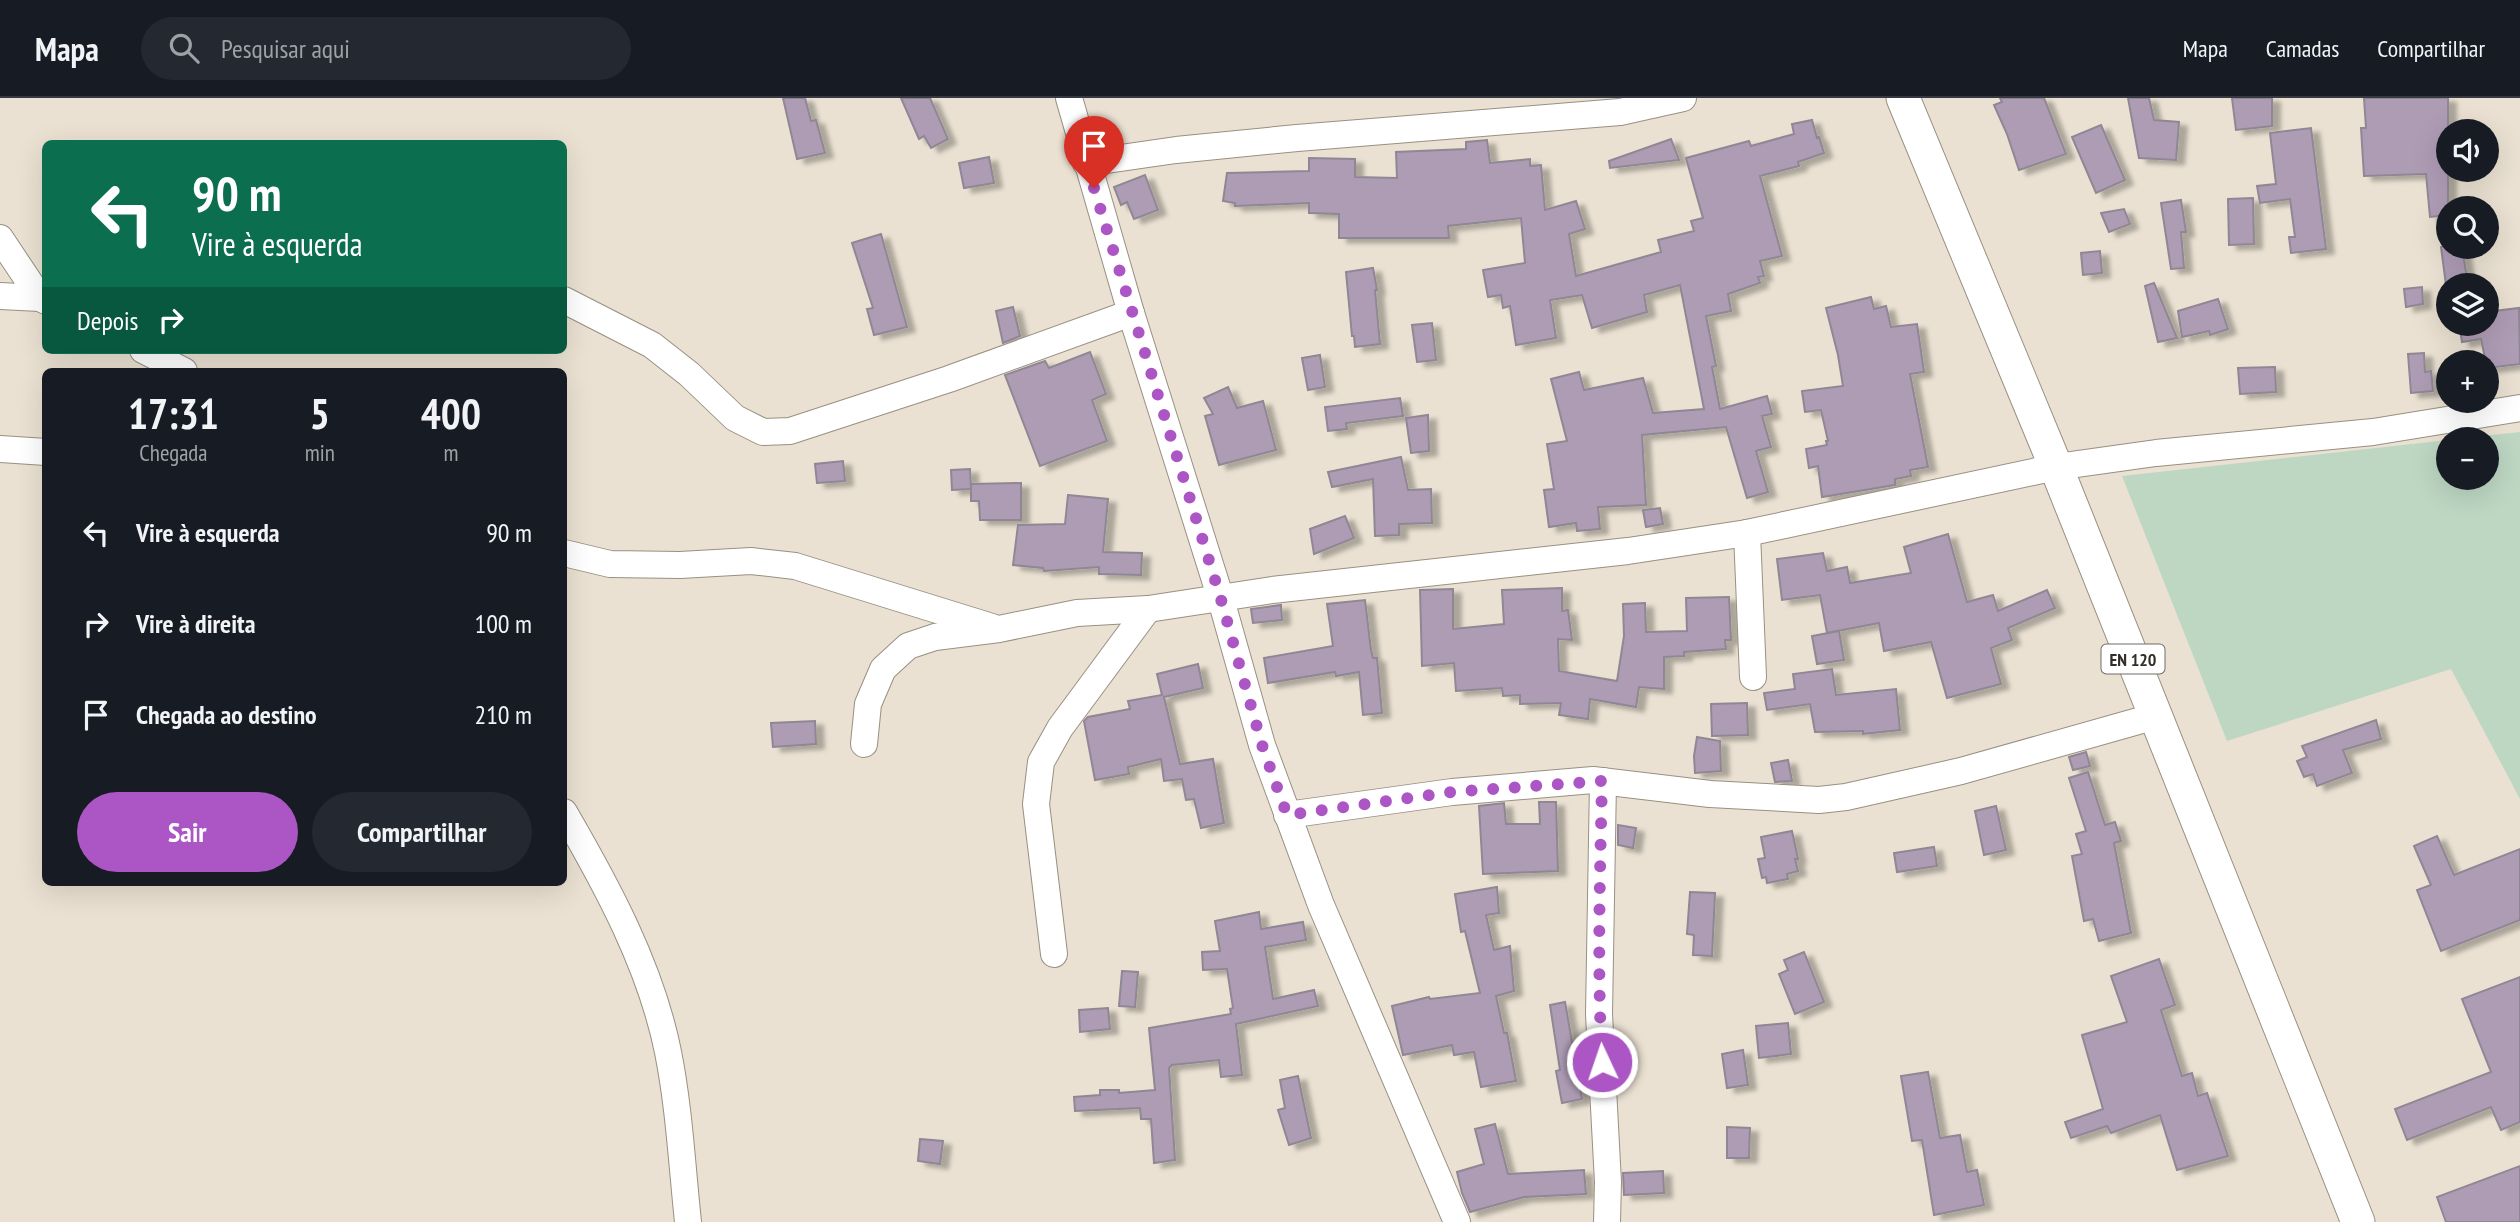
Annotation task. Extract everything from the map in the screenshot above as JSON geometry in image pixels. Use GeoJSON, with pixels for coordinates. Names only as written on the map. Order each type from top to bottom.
{"type":"FeatureCollection","features":[{"type":"Feature","properties":{"kind":"main road","name":"EN 120"},"geometry":{"type":"LineString","coordinates":[[1903,98],[2056,467],[2358,1222]]}},
{"type":"Feature","properties":{"kind":"street"},"geometry":{"type":"LineString","coordinates":[[1069,98],[1131,313],[1220,596],[1262,745],[1321,905],[1457,1222]]}},
{"type":"Feature","properties":{"kind":"street"},"geometry":{"type":"LineString","coordinates":[[1086,163],[1176,150],[1270,141],[1610,113],[1683,98]]}},
{"type":"Feature","properties":{"kind":"street"},"geometry":{"type":"LineString","coordinates":[[0,238],[42,298]]}},
{"type":"Feature","properties":{"kind":"street"},"geometry":{"type":"LineString","coordinates":[[0,296],[42,299]]}},
{"type":"Feature","properties":{"kind":"street"},"geometry":{"type":"LineString","coordinates":[[567,302],[652,345],[689,374],[735,418],[763,432],[790,431],[949,379],[1131,313]]}},
{"type":"Feature","properties":{"kind":"street"},"geometry":{"type":"LineString","coordinates":[[151,354],[178,368]]}},
{"type":"Feature","properties":{"kind":"street"},"geometry":{"type":"LineString","coordinates":[[863,744],[868,704],[883,669],[908,646],[935,637],[999,629],[1077,613],[1148,609],[1220,596],[1595,556],[1747,533],[2056,467],[2156,453],[2373,432],[2520,408]]}},
{"type":"Feature","properties":{"kind":"street"},"geometry":{"type":"LineString","coordinates":[[0,449],[42,452]]}},
{"type":"Feature","properties":{"kind":"street"},"geometry":{"type":"LineString","coordinates":[[1747,533],[1753,677]]}},
{"type":"Feature","properties":{"kind":"street"},"geometry":{"type":"LineString","coordinates":[[567,555],[610,564],[680,565],[751,561],[795,566],[999,629]]}},
{"type":"Feature","properties":{"kind":"street"},"geometry":{"type":"LineString","coordinates":[[1054,954],[1036,804],[1041,762],[1059,728],[1148,609]]}},
{"type":"Feature","properties":{"kind":"street"},"geometry":{"type":"LineString","coordinates":[[1287,815],[1452,792],[1602,781],[1710,794],[1819,800],[1846,797],[1961,771],[2156,716]]}},
{"type":"Feature","properties":{"kind":"street"},"geometry":{"type":"LineString","coordinates":[[1602,781],[1599,1014],[1608,1222]]}},
{"type":"Feature","properties":{"kind":"street"},"geometry":{"type":"LineString","coordinates":[[567,817],[591,860],[647,979],[668,1051],[688,1222]]}},
{"type":"Feature","properties":{"kind":"green space"},"geometry":{"type":"Polygon","coordinates":[[[2520,432],[2520,799],[2451,669],[2227,741],[2122,476],[2436,441],[2436,490],[2499,490],[2499,434],[2520,432]]]}},
{"type":"Feature","properties":{"kind":"building"},"geometry":{"type":"Polygon","coordinates":[[[783,98],[805,98],[811,121],[816,120],[825,153],[797,159],[783,98]]]}},
{"type":"Feature","properties":{"kind":"building"},"geometry":{"type":"Polygon","coordinates":[[[901,98],[930,98],[948,139],[931,148],[924,136],[919,139],[901,98]]]}},
{"type":"Feature","properties":{"kind":"building"},"geometry":{"type":"Polygon","coordinates":[[[2000,98],[2044,98],[2066,154],[2019,170],[1994,105],[2002,102],[2000,98]]]}},
{"type":"Feature","properties":{"kind":"building"},"geometry":{"type":"Polygon","coordinates":[[[2128,98],[2149,98],[2154,120],[2179,122],[2176,160],[2139,158],[2128,98]]]}},
{"type":"Feature","properties":{"kind":"building"},"geometry":{"type":"Polygon","coordinates":[[[2232,98],[2272,98],[2272,126],[2236,130],[2232,98]]]}},
{"type":"Feature","properties":{"kind":"building"},"geometry":{"type":"Polygon","coordinates":[[[2364,98],[2448,98],[2448,119],[2436,119],[2436,182],[2448,182],[2448,196],[2436,196],[2436,216],[2430,217],[2426,174],[2364,176],[2361,128],[2366,128],[2364,98]]]}},
{"type":"Feature","properties":{"kind":"building"},"geometry":{"type":"Polygon","coordinates":[[[1812,120],[1824,153],[1798,162],[1799,166],[1760,176],[1782,256],[1760,261],[1764,276],[1758,277],[1760,283],[1728,294],[1731,311],[1706,316],[1716,366],[1712,367],[1720,409],[1767,396],[1772,414],[1762,416],[1771,447],[1756,451],[1768,492],[1747,498],[1726,427],[1642,435],[1646,505],[1598,507],[1600,529],[1577,531],[1576,523],[1549,527],[1544,490],[1554,489],[1547,444],[1567,441],[1551,379],[1579,372],[1584,390],[1643,378],[1653,413],[1704,409],[1680,285],[1644,295],[1647,312],[1592,328],[1582,295],[1550,300],[1556,338],[1516,345],[1510,306],[1503,308],[1501,295],[1488,297],[1483,270],[1525,263],[1521,218],[1448,226],[1449,238],[1339,238],[1339,214],[1309,213],[1309,203],[1235,206],[1235,203],[1223,201],[1227,173],[1309,171],[1309,158],[1355,159],[1355,177],[1397,178],[1396,152],[1466,149],[1466,142],[1487,140],[1490,163],[1530,159],[1530,166],[1541,165],[1545,210],[1576,201],[1585,229],[1569,234],[1576,276],[1661,252],[1658,240],[1694,231],[1691,221],[1703,218],[1686,158],[1749,141],[1751,146],[1794,134],[1792,124],[1812,120]]]}},
{"type":"Feature","properties":{"kind":"building"},"geometry":{"type":"Polygon","coordinates":[[[2101,125],[2125,180],[2096,193],[2072,137],[2101,125]]]}},
{"type":"Feature","properties":{"kind":"building"},"geometry":{"type":"Polygon","coordinates":[[[2311,128],[2326,249],[2291,253],[2289,237],[2295,237],[2290,199],[2260,203],[2257,186],[2276,184],[2270,133],[2311,128]]]}},
{"type":"Feature","properties":{"kind":"building"},"geometry":{"type":"Polygon","coordinates":[[[1671,139],[1679,160],[1610,168],[1609,161],[1671,139]]]}},
{"type":"Feature","properties":{"kind":"building"},"geometry":{"type":"Polygon","coordinates":[[[989,157],[994,183],[964,188],[959,163],[989,157]]]}},
{"type":"Feature","properties":{"kind":"building"},"geometry":{"type":"Polygon","coordinates":[[[1145,175],[1158,210],[1134,219],[1127,202],[1121,205],[1114,187],[1145,175]]]}},
{"type":"Feature","properties":{"kind":"building"},"geometry":{"type":"Polygon","coordinates":[[[2253,198],[2254,244],[2229,245],[2228,199],[2253,198]]]}},
{"type":"Feature","properties":{"kind":"building"},"geometry":{"type":"Polygon","coordinates":[[[2181,200],[2186,232],[2181,232],[2184,268],[2171,269],[2161,203],[2181,200]]]}},
{"type":"Feature","properties":{"kind":"building"},"geometry":{"type":"Polygon","coordinates":[[[2124,209],[2130,224],[2109,232],[2101,213],[2124,209]]]}},
{"type":"Feature","properties":{"kind":"building"},"geometry":{"type":"Polygon","coordinates":[[[881,234],[907,327],[874,335],[867,309],[873,308],[852,243],[881,234]]]}},
{"type":"Feature","properties":{"kind":"building"},"geometry":{"type":"Polygon","coordinates":[[[2100,251],[2102,273],[2083,275],[2081,253],[2100,251]]]}},
{"type":"Feature","properties":{"kind":"building"},"geometry":{"type":"Polygon","coordinates":[[[2443,259],[2464,259],[2466,273],[2444,273],[2443,259]]]}},
{"type":"Feature","properties":{"kind":"building"},"geometry":{"type":"Polygon","coordinates":[[[1373,268],[1380,344],[1355,347],[1346,272],[1373,268]]]}},
{"type":"Feature","properties":{"kind":"building"},"geometry":{"type":"Polygon","coordinates":[[[2154,283],[2177,338],[2158,342],[2145,286],[2154,283]]]}},
{"type":"Feature","properties":{"kind":"building"},"geometry":{"type":"Polygon","coordinates":[[[2422,287],[2423,304],[2406,307],[2404,289],[2422,287]]]}},
{"type":"Feature","properties":{"kind":"building"},"geometry":{"type":"Polygon","coordinates":[[[1871,297],[1874,309],[1886,306],[1891,327],[1917,324],[1924,372],[1910,374],[1928,467],[1910,470],[1911,476],[1895,479],[1895,485],[1822,497],[1818,466],[1809,468],[1806,449],[1827,445],[1828,441],[1821,410],[1805,412],[1802,391],[1843,386],[1826,308],[1871,297]]]}},
{"type":"Feature","properties":{"kind":"building"},"geometry":{"type":"Polygon","coordinates":[[[2218,299],[2228,329],[2210,335],[2209,331],[2182,337],[2178,311],[2218,299]]]}},
{"type":"Feature","properties":{"kind":"building"},"geometry":{"type":"Polygon","coordinates":[[[1013,307],[1020,336],[1003,343],[996,311],[1013,307]]]}},
{"type":"Feature","properties":{"kind":"building"},"geometry":{"type":"Polygon","coordinates":[[[2519,308],[2520,364],[2499,367],[2499,350],[2483,350],[2481,339],[2462,342],[2461,336],[2499,336],[2499,310],[2519,308]]]}},
{"type":"Feature","properties":{"kind":"building"},"geometry":{"type":"Polygon","coordinates":[[[1432,323],[1436,360],[1417,362],[1412,325],[1432,323]]]}},
{"type":"Feature","properties":{"kind":"building"},"geometry":{"type":"Polygon","coordinates":[[[1090,352],[1106,394],[1092,400],[1107,441],[1040,466],[1005,375],[1045,361],[1049,368],[1090,352]]]}},
{"type":"Feature","properties":{"kind":"building"},"geometry":{"type":"Polygon","coordinates":[[[2424,353],[2425,372],[2431,371],[2433,391],[2411,393],[2408,354],[2424,353]]]}},
{"type":"Feature","properties":{"kind":"building"},"geometry":{"type":"Polygon","coordinates":[[[1320,355],[1325,387],[1308,390],[1302,358],[1320,355]]]}},
{"type":"Feature","properties":{"kind":"building"},"geometry":{"type":"Polygon","coordinates":[[[2275,367],[2276,392],[2240,394],[2238,368],[2275,367]]]}},
{"type":"Feature","properties":{"kind":"building"},"geometry":{"type":"Polygon","coordinates":[[[1228,387],[1237,408],[1263,401],[1276,450],[1219,465],[1205,416],[1213,414],[1204,398],[1228,387]]]}},
{"type":"Feature","properties":{"kind":"building"},"geometry":{"type":"Polygon","coordinates":[[[1400,398],[1403,416],[1346,423],[1347,429],[1328,431],[1325,407],[1400,398]]]}},
{"type":"Feature","properties":{"kind":"building"},"geometry":{"type":"Polygon","coordinates":[[[1428,415],[1429,451],[1411,453],[1406,418],[1428,415]]]}},
{"type":"Feature","properties":{"kind":"building"},"geometry":{"type":"Polygon","coordinates":[[[1401,457],[1408,490],[1431,489],[1432,523],[1399,524],[1399,535],[1375,536],[1373,479],[1332,487],[1328,472],[1401,457]]]}},
{"type":"Feature","properties":{"kind":"building"},"geometry":{"type":"Polygon","coordinates":[[[843,461],[845,481],[817,483],[815,464],[843,461]]]}},
{"type":"Feature","properties":{"kind":"building"},"geometry":{"type":"Polygon","coordinates":[[[970,469],[971,489],[952,490],[951,470],[970,469]]]}},
{"type":"Feature","properties":{"kind":"building"},"geometry":{"type":"Polygon","coordinates":[[[1021,483],[1021,520],[980,520],[979,501],[971,501],[971,484],[1021,483]]]}},
{"type":"Feature","properties":{"kind":"building"},"geometry":{"type":"Polygon","coordinates":[[[1068,495],[1108,499],[1103,552],[1142,553],[1141,575],[1099,574],[1099,567],[1044,571],[1043,568],[1013,565],[1018,525],[1065,524],[1068,495]]]}},
{"type":"Feature","properties":{"kind":"building"},"geometry":{"type":"Polygon","coordinates":[[[1660,508],[1663,524],[1646,527],[1643,510],[1660,508]]]}},
{"type":"Feature","properties":{"kind":"building"},"geometry":{"type":"Polygon","coordinates":[[[1345,516],[1354,538],[1314,554],[1310,529],[1345,516]]]}},
{"type":"Feature","properties":{"kind":"building"},"geometry":{"type":"Polygon","coordinates":[[[1948,534],[1967,602],[1993,595],[1998,611],[2047,590],[2055,608],[2008,628],[2012,640],[1991,648],[2001,684],[1947,698],[1931,642],[1884,651],[1879,623],[1827,633],[1820,595],[1782,600],[1777,559],[1823,553],[1827,571],[1847,567],[1850,583],[1911,573],[1904,547],[1948,534]]]}},
{"type":"Feature","properties":{"kind":"building"},"geometry":{"type":"Polygon","coordinates":[[[1562,588],[1562,611],[1568,610],[1572,640],[1558,639],[1559,671],[1617,681],[1624,636],[1623,604],[1645,603],[1646,632],[1687,631],[1686,598],[1729,597],[1731,640],[1725,640],[1726,649],[1684,652],[1684,656],[1664,657],[1664,689],[1639,687],[1636,707],[1590,699],[1588,719],[1559,715],[1561,703],[1520,704],[1520,695],[1503,696],[1502,688],[1456,691],[1454,663],[1422,666],[1420,590],[1453,589],[1453,629],[1504,624],[1502,590],[1562,588]]]}},
{"type":"Feature","properties":{"kind":"building"},"geometry":{"type":"Polygon","coordinates":[[[1365,600],[1371,650],[1373,658],[1377,658],[1382,713],[1363,715],[1359,672],[1336,676],[1335,672],[1268,683],[1264,658],[1333,646],[1327,604],[1365,600]]]}},
{"type":"Feature","properties":{"kind":"building"},"geometry":{"type":"Polygon","coordinates":[[[1281,605],[1282,620],[1253,623],[1251,609],[1281,605]]]}},
{"type":"Feature","properties":{"kind":"building"},"geometry":{"type":"Polygon","coordinates":[[[1839,631],[1844,660],[1817,664],[1812,636],[1839,631]]]}},
{"type":"Feature","properties":{"kind":"building"},"geometry":{"type":"Polygon","coordinates":[[[1198,664],[1203,688],[1164,697],[1180,764],[1213,759],[1224,823],[1201,828],[1194,799],[1186,800],[1182,779],[1164,781],[1161,759],[1128,767],[1129,774],[1095,780],[1084,721],[1088,717],[1130,709],[1128,701],[1162,695],[1157,674],[1198,664]]]}},
{"type":"Feature","properties":{"kind":"building"},"geometry":{"type":"Polygon","coordinates":[[[1832,669],[1836,695],[1896,689],[1900,730],[1863,734],[1863,731],[1815,732],[1810,704],[1767,710],[1764,693],[1795,689],[1793,674],[1832,669]]]}},
{"type":"Feature","properties":{"kind":"building"},"geometry":{"type":"Polygon","coordinates":[[[1747,703],[1748,735],[1712,736],[1711,704],[1747,703]]]}},
{"type":"Feature","properties":{"kind":"building"},"geometry":{"type":"Polygon","coordinates":[[[2376,720],[2381,739],[2343,750],[2352,773],[2317,786],[2313,774],[2304,777],[2297,761],[2307,757],[2302,746],[2376,720]]]}},
{"type":"Feature","properties":{"kind":"building"},"geometry":{"type":"Polygon","coordinates":[[[815,721],[816,744],[773,747],[771,723],[815,721]]]}},
{"type":"Feature","properties":{"kind":"building"},"geometry":{"type":"Polygon","coordinates":[[[1697,737],[1720,741],[1721,771],[1695,773],[1697,737]]]}},
{"type":"Feature","properties":{"kind":"building"},"geometry":{"type":"Polygon","coordinates":[[[2086,752],[2090,766],[2073,770],[2069,757],[2086,752]]]}},
{"type":"Feature","properties":{"kind":"building"},"geometry":{"type":"Polygon","coordinates":[[[1788,760],[1792,781],[1775,782],[1771,763],[1788,760]]]}},
{"type":"Feature","properties":{"kind":"building"},"geometry":{"type":"Polygon","coordinates":[[[2088,772],[2105,825],[2115,822],[2121,841],[2114,843],[2131,933],[2099,941],[2093,919],[2084,921],[2072,856],[2082,854],[2076,834],[2086,831],[2069,778],[2088,772]]]}},
{"type":"Feature","properties":{"kind":"building"},"geometry":{"type":"Polygon","coordinates":[[[1539,802],[1556,802],[1558,871],[1483,874],[1479,806],[1504,803],[1506,824],[1540,824],[1539,802]]]}},
{"type":"Feature","properties":{"kind":"building"},"geometry":{"type":"Polygon","coordinates":[[[1996,806],[2006,850],[1984,855],[1975,811],[1996,806]]]}},
{"type":"Feature","properties":{"kind":"building"},"geometry":{"type":"Polygon","coordinates":[[[1618,825],[1636,828],[1633,848],[1618,845],[1618,825]]]}},
{"type":"Feature","properties":{"kind":"building"},"geometry":{"type":"Polygon","coordinates":[[[1792,831],[1798,871],[1787,874],[1788,879],[1767,883],[1766,877],[1762,878],[1758,859],[1765,858],[1761,837],[1792,831]]]}},
{"type":"Feature","properties":{"kind":"building"},"geometry":{"type":"Polygon","coordinates":[[[2437,836],[2454,875],[2520,849],[2520,920],[2441,951],[2417,890],[2431,885],[2414,846],[2437,836]]]}},
{"type":"Feature","properties":{"kind":"building"},"geometry":{"type":"Polygon","coordinates":[[[1934,847],[1937,866],[1897,872],[1894,853],[1934,847]]]}},
{"type":"Feature","properties":{"kind":"building"},"geometry":{"type":"Polygon","coordinates":[[[1497,887],[1499,913],[1486,915],[1494,950],[1510,946],[1514,991],[1496,996],[1504,1033],[1507,1033],[1516,1081],[1481,1087],[1474,1052],[1454,1055],[1452,1045],[1403,1055],[1392,1006],[1429,997],[1480,993],[1465,931],[1461,932],[1455,894],[1497,887]]]}},
{"type":"Feature","properties":{"kind":"building"},"geometry":{"type":"Polygon","coordinates":[[[1690,892],[1715,893],[1712,956],[1693,955],[1694,935],[1687,934],[1690,892]]]}},
{"type":"Feature","properties":{"kind":"building"},"geometry":{"type":"Polygon","coordinates":[[[1259,912],[1261,929],[1303,922],[1306,940],[1265,947],[1273,999],[1314,990],[1318,1006],[1236,1024],[1242,1075],[1221,1077],[1219,1060],[1172,1065],[1169,1068],[1175,1160],[1154,1163],[1151,1119],[1141,1119],[1140,1108],[1075,1111],[1074,1097],[1100,1095],[1100,1090],[1119,1090],[1119,1093],[1155,1090],[1149,1028],[1231,1014],[1230,1009],[1233,1008],[1227,969],[1203,970],[1202,952],[1220,951],[1215,921],[1259,912]]]}},
{"type":"Feature","properties":{"kind":"building"},"geometry":{"type":"Polygon","coordinates":[[[1804,952],[1824,1002],[1795,1014],[1779,974],[1788,970],[1784,960],[1804,952]]]}},
{"type":"Feature","properties":{"kind":"building"},"geometry":{"type":"Polygon","coordinates":[[[2159,959],[2175,1005],[2161,1010],[2182,1076],[2192,1073],[2198,1096],[2207,1093],[2228,1156],[2177,1170],[2160,1115],[2111,1133],[2107,1126],[2071,1138],[2065,1122],[2103,1109],[2082,1035],[2127,1022],[2111,976],[2159,959]]]}},
{"type":"Feature","properties":{"kind":"building"},"geometry":{"type":"Polygon","coordinates":[[[1122,971],[1138,972],[1135,1007],[1119,1006],[1122,971]]]}},
{"type":"Feature","properties":{"kind":"building"},"geometry":{"type":"Polygon","coordinates":[[[2520,977],[2520,1122],[2501,1130],[2491,1107],[2407,1140],[2395,1109],[2491,1072],[2462,999],[2520,977]]]}},
{"type":"Feature","properties":{"kind":"building"},"geometry":{"type":"Polygon","coordinates":[[[1565,1002],[1582,1099],[1562,1103],[1550,1005],[1565,1002]]]}},
{"type":"Feature","properties":{"kind":"building"},"geometry":{"type":"Polygon","coordinates":[[[1108,1008],[1110,1029],[1080,1032],[1079,1010],[1108,1008]]]}},
{"type":"Feature","properties":{"kind":"building"},"geometry":{"type":"Polygon","coordinates":[[[1788,1023],[1791,1054],[1759,1058],[1756,1026],[1788,1023]]]}},
{"type":"Feature","properties":{"kind":"building"},"geometry":{"type":"Polygon","coordinates":[[[1743,1050],[1748,1085],[1727,1088],[1722,1054],[1743,1050]]]}},
{"type":"Feature","properties":{"kind":"building"},"geometry":{"type":"Polygon","coordinates":[[[1928,1072],[1940,1138],[1960,1135],[1967,1172],[1977,1170],[1984,1205],[1934,1215],[1922,1140],[1912,1141],[1901,1076],[1928,1072]]]}},
{"type":"Feature","properties":{"kind":"building"},"geometry":{"type":"Polygon","coordinates":[[[1298,1076],[1311,1138],[1289,1145],[1278,1110],[1285,1108],[1280,1080],[1298,1076]]]}},
{"type":"Feature","properties":{"kind":"building"},"geometry":{"type":"Polygon","coordinates":[[[1495,1124],[1508,1174],[1584,1170],[1586,1194],[1524,1197],[1470,1212],[1457,1172],[1484,1164],[1475,1129],[1495,1124]]]}},
{"type":"Feature","properties":{"kind":"building"},"geometry":{"type":"Polygon","coordinates":[[[1727,1127],[1750,1128],[1749,1158],[1727,1158],[1727,1127]]]}},
{"type":"Feature","properties":{"kind":"building"},"geometry":{"type":"Polygon","coordinates":[[[920,1139],[943,1141],[940,1164],[918,1161],[920,1139]]]}},
{"type":"Feature","properties":{"kind":"building"},"geometry":{"type":"Polygon","coordinates":[[[2520,1166],[2520,1222],[2446,1222],[2437,1197],[2520,1166]]]}},
{"type":"Feature","properties":{"kind":"building"},"geometry":{"type":"Polygon","coordinates":[[[1663,1171],[1664,1193],[1624,1195],[1623,1173],[1663,1171]]]}},
{"type":"Feature","properties":{"kind":"route"},"geometry":{"type":"LineString","coordinates":[[1094,188],[1220,596],[1262,745],[1287,815],[1452,792],[1602,781],[1599,1014],[1602,1062]]}}]}
